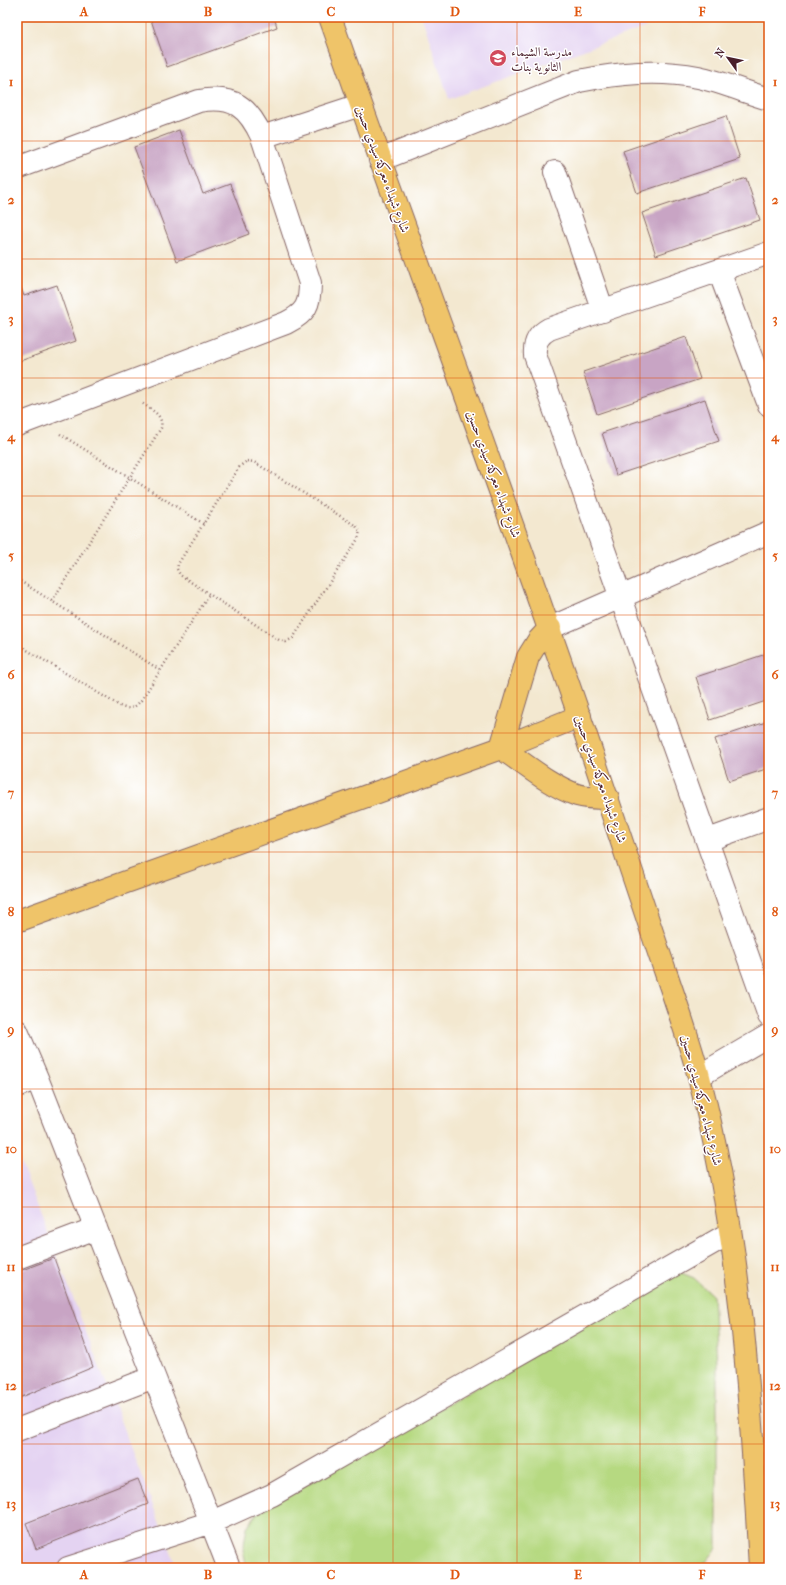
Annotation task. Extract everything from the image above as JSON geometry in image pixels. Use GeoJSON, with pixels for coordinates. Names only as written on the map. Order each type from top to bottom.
{"type":"FeatureCollection","features":[{"type":"Feature","properties":{"kind":"main road","name":"شارع شهداء معركة سيدي حسين"},"geometry":{"type":"LineString","coordinates":[[330,17],[360,105],[550,628],[608,798],[698,1076],[721,1181],[730,1233],[746,1352],[753,1438],[760,1568]]}},
{"type":"Feature","properties":{"kind":"main road"},"geometry":{"type":"LineString","coordinates":[[501,748],[528,657],[538,641],[550,628]]}},
{"type":"Feature","properties":{"kind":"main road"},"geometry":{"type":"LineString","coordinates":[[17,921],[501,748],[580,716]]}},
{"type":"Feature","properties":{"kind":"main road"},"geometry":{"type":"LineString","coordinates":[[501,748],[560,788],[591,798],[608,798]]}},
{"type":"Feature","properties":{"kind":"street"},"geometry":{"type":"LineString","coordinates":[[380,160],[579,81],[610,75],[640,72],[671,73],[698,77],[769,99]]}},
{"type":"Feature","properties":{"kind":"street"},"geometry":{"type":"LineString","coordinates":[[17,168],[199,101],[212,99],[224,100],[236,104],[247,111],[255,121],[262,137],[310,283],[310,296],[306,308],[297,317],[26,422]]}},
{"type":"Feature","properties":{"kind":"street"},"geometry":{"type":"LineString","coordinates":[[262,137],[360,105]]}},
{"type":"Feature","properties":{"kind":"street"},"geometry":{"type":"LineString","coordinates":[[555,172],[603,311]]}},
{"type":"Feature","properties":{"kind":"street"},"geometry":{"type":"LineString","coordinates":[[769,253],[543,332],[536,342],[535,355],[708,840],[769,1016]]}},
{"type":"Feature","properties":{"kind":"street"},"geometry":{"type":"LineString","coordinates":[[719,270],[769,405]]}},
{"type":"Feature","properties":{"kind":"street"},"geometry":{"type":"LineString","coordinates":[[550,628],[769,532]]}},
{"type":"Feature","properties":{"kind":"street"},"geometry":{"type":"LineString","coordinates":[[708,840],[769,818]]}},
{"type":"Feature","properties":{"kind":"street"},"geometry":{"type":"LineString","coordinates":[[17,1031],[37,1078],[229,1568]]}},
{"type":"Feature","properties":{"kind":"street"},"geometry":{"type":"LineString","coordinates":[[698,1076],[769,1035]]}},
{"type":"Feature","properties":{"kind":"street"},"geometry":{"type":"LineString","coordinates":[[17,1086],[37,1078]]}},
{"type":"Feature","properties":{"kind":"street"},"geometry":{"type":"LineString","coordinates":[[17,1258],[96,1228]]}},
{"type":"Feature","properties":{"kind":"street"},"geometry":{"type":"LineString","coordinates":[[68,1568],[212,1522],[272,1495],[730,1233]]}},
{"type":"Feature","properties":{"kind":"street"},"geometry":{"type":"LineString","coordinates":[[17,1430],[154,1376]]}},
{"type":"Feature","properties":{"kind":"path"},"geometry":{"type":"LineString","coordinates":[[52,601],[161,428],[162,423],[159,415],[118,386]]}},
{"type":"Feature","properties":{"kind":"path"},"geometry":{"type":"LineString","coordinates":[[26,422],[130,477],[204,524]]}},
{"type":"Feature","properties":{"kind":"path"},"geometry":{"type":"LineString","coordinates":[[250,461],[356,526],[360,531],[358,539],[290,641],[286,642],[280,640],[180,576],[177,569],[178,564],[204,524],[240,466],[243,463],[250,461]]}},
{"type":"Feature","properties":{"kind":"path"},"geometry":{"type":"LineString","coordinates":[[17,579],[160,670]]}},
{"type":"Feature","properties":{"kind":"path"},"geometry":{"type":"LineString","coordinates":[[17,644],[125,708],[131,708],[137,705],[209,595]]}},
{"type":"Feature","properties":{"kind":"shaded area","name":"مدرسة الشيماء الثانوية بنات"},"geometry":{"type":"Polygon","coordinates":[[[422,17],[674,17],[449,99],[422,17]]]}},
{"type":"Feature","properties":{"kind":"shaded area"},"geometry":{"type":"Polygon","coordinates":[[[17,1153],[177,1568],[17,1568],[17,1153]]]}},
{"type":"Feature","properties":{"kind":"green space"},"geometry":{"type":"Polygon","coordinates":[[[679,1272],[694,1278],[713,1296],[717,1363],[717,1548],[703,1566],[699,1568],[247,1568],[243,1550],[247,1527],[258,1512],[679,1272]]]}},
{"type":"Feature","properties":{"kind":"building"},"geometry":{"type":"Polygon","coordinates":[[[150,17],[274,17],[277,27],[167,67],[150,17]]]}},
{"type":"Feature","properties":{"kind":"building"},"geometry":{"type":"Polygon","coordinates":[[[726,116],[740,159],[637,193],[623,151],[726,116]]]}},
{"type":"Feature","properties":{"kind":"building"},"geometry":{"type":"Polygon","coordinates":[[[179,130],[203,194],[230,184],[249,234],[177,261],[134,147],[179,130]]]}},
{"type":"Feature","properties":{"kind":"building"},"geometry":{"type":"Polygon","coordinates":[[[746,178],[760,220],[656,255],[642,213],[746,178]]]}},
{"type":"Feature","properties":{"kind":"building"},"geometry":{"type":"Polygon","coordinates":[[[17,276],[24,296],[57,285],[76,341],[20,361],[17,351],[17,276]]]}},
{"type":"Feature","properties":{"kind":"building"},"geometry":{"type":"Polygon","coordinates":[[[686,337],[700,379],[597,414],[583,372],[686,337]]]}},
{"type":"Feature","properties":{"kind":"building"},"geometry":{"type":"Polygon","coordinates":[[[705,399],[719,441],[616,475],[602,433],[705,399]]]}},
{"type":"Feature","properties":{"kind":"building"},"geometry":{"type":"Polygon","coordinates":[[[769,653],[769,700],[710,720],[696,677],[769,653]]]}},
{"type":"Feature","properties":{"kind":"building"},"geometry":{"type":"Polygon","coordinates":[[[769,721],[769,768],[729,781],[715,739],[769,721]]]}},
{"type":"Feature","properties":{"kind":"building"},"geometry":{"type":"Polygon","coordinates":[[[54,1258],[93,1367],[17,1399],[17,1272],[54,1258]]]}},
{"type":"Feature","properties":{"kind":"building"},"geometry":{"type":"Polygon","coordinates":[[[138,1479],[148,1504],[36,1549],[26,1523],[138,1479]]]}},
{"type":"Feature","properties":{"kind":"place","name":"مدرسة الشيماء الثانوية بنات"},"geometry":{"type":"Point","coordinates":[498,58]}}]}
